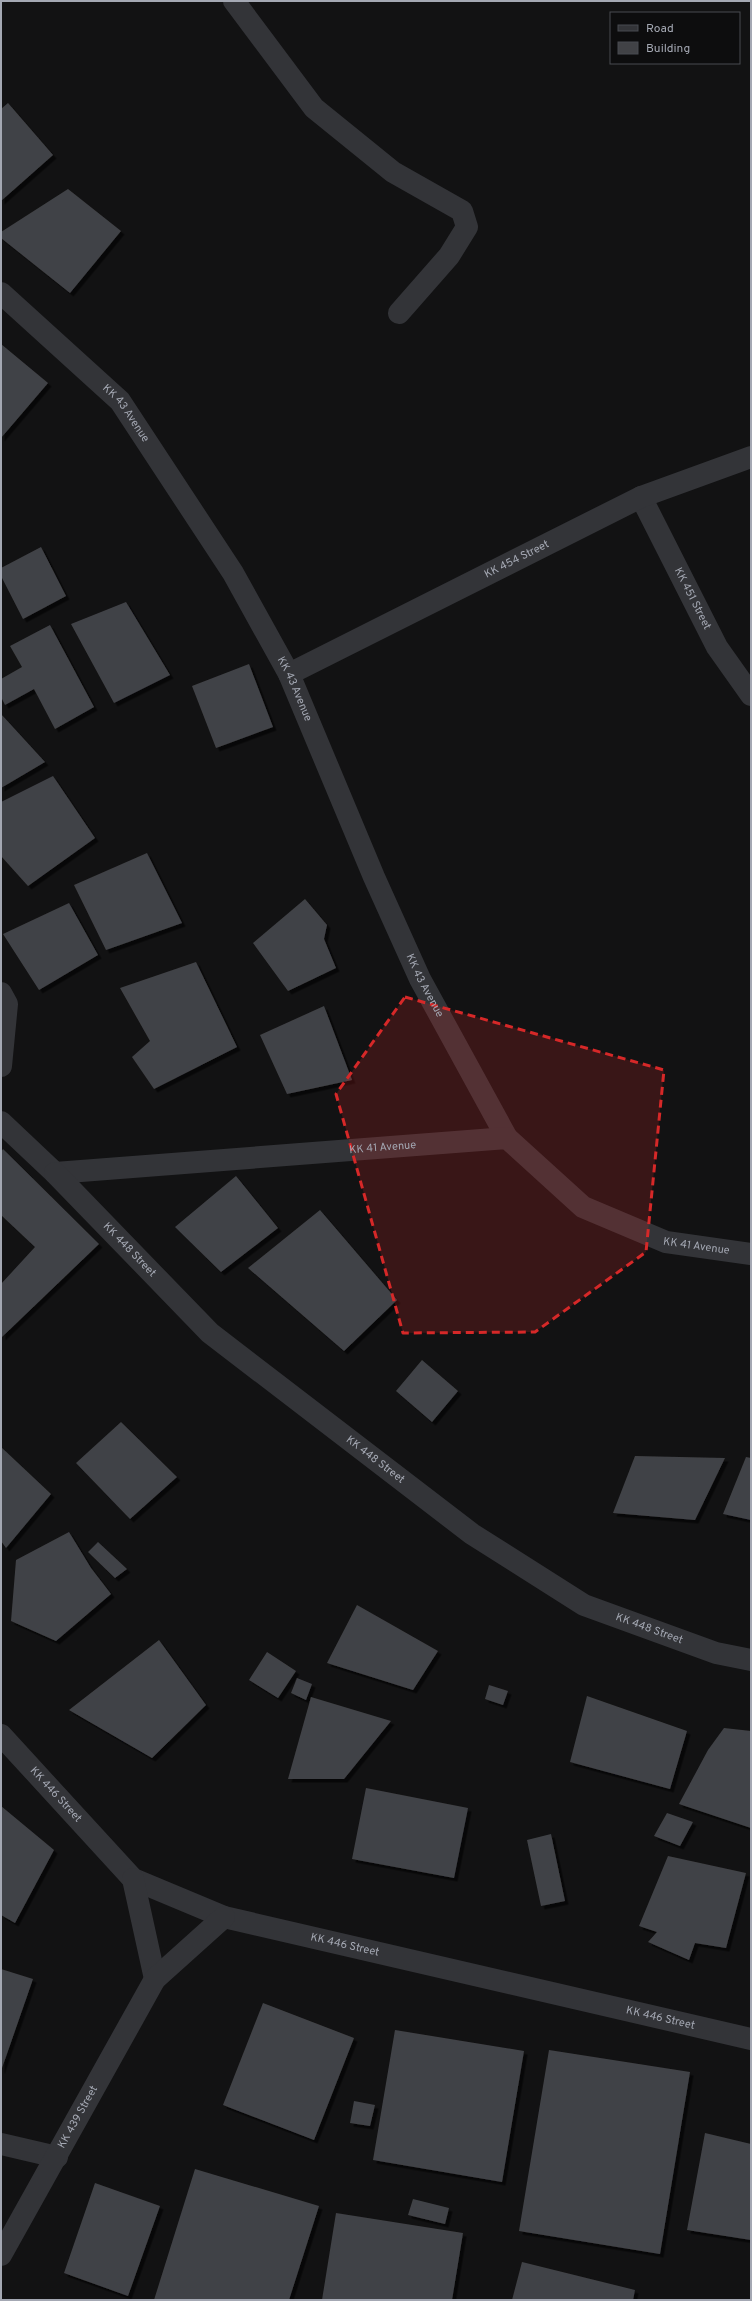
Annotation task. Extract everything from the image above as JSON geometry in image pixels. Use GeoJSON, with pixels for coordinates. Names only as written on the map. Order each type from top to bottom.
{"type":"FeatureCollection","features":[{"type":"Feature","properties":{"kind":"street"},"geometry":{"type":"LineString","coordinates":[[234,1],[314,108],[393,172],[462,211],[467,227],[448,256],[399,314]]}},
{"type":"Feature","properties":{"kind":"street","name":"KK 43 Avenue"},"geometry":{"type":"LineString","coordinates":[[1,293],[120,401],[233,573],[289,674],[374,877],[420,979],[507,1138]]}},
{"type":"Feature","properties":{"kind":"street","name":"KK 454 Street"},"geometry":{"type":"LineString","coordinates":[[289,674],[471,581],[641,497],[751,457]]}},
{"type":"Feature","properties":{"kind":"street","name":"KK 451 Street"},"geometry":{"type":"LineString","coordinates":[[641,497],[717,647],[751,695]]}},
{"type":"Feature","properties":{"kind":"street"},"geometry":{"type":"LineString","coordinates":[[1,993],[7,1004],[1,1066]]}},
{"type":"Feature","properties":{"kind":"street"},"geometry":{"type":"LineString","coordinates":[[1,1122],[55,1172]]}},
{"type":"Feature","properties":{"kind":"street","name":"KK 41 Avenue"},"geometry":{"type":"LineString","coordinates":[[55,1172],[507,1138],[583,1207],[666,1242],[751,1254]]}},
{"type":"Feature","properties":{"kind":"street","name":"KK 448 Street"},"geometry":{"type":"LineString","coordinates":[[55,1172],[210,1334],[472,1534],[584,1605],[716,1653],[751,1660]]}},
{"type":"Feature","properties":{"kind":"street","name":"KK 446 Street"},"geometry":{"type":"LineString","coordinates":[[1,1735],[133,1879],[224,1916],[751,2039]]}},
{"type":"Feature","properties":{"kind":"street"},"geometry":{"type":"LineString","coordinates":[[133,1879],[155,1979]]}},
{"type":"Feature","properties":{"kind":"street","name":"KK 439 Street"},"geometry":{"type":"LineString","coordinates":[[1,2255],[155,1979],[224,1916]]}},
{"type":"Feature","properties":{"kind":"street"},"geometry":{"type":"LineString","coordinates":[[1,2144],[57,2157]]}},
{"type":"Feature","properties":{"kind":"highlighted area"},"geometry":{"type":"Polygon","coordinates":[[[405,997],[664,1070],[646,1252],[535,1332],[403,1333],[336,1094],[405,997]]]}},
{"type":"Feature","properties":{"kind":"building"},"geometry":{"type":"Polygon","coordinates":[[[8,103],[53,155],[1,201],[1,109],[8,103]]]}},
{"type":"Feature","properties":{"kind":"building"},"geometry":{"type":"Polygon","coordinates":[[[68,189],[121,231],[70,293],[1,238],[1,232],[68,189]]]}},
{"type":"Feature","properties":{"kind":"building"},"geometry":{"type":"Polygon","coordinates":[[[1,344],[48,383],[1,438],[1,344]]]}},
{"type":"Feature","properties":{"kind":"building"},"geometry":{"type":"Polygon","coordinates":[[[41,547],[66,596],[23,619],[1,576],[1,568],[41,547]]]}},
{"type":"Feature","properties":{"kind":"building"},"geometry":{"type":"Polygon","coordinates":[[[126,602],[170,675],[114,703],[71,624],[126,602]]]}},
{"type":"Feature","properties":{"kind":"building"},"geometry":{"type":"Polygon","coordinates":[[[50,625],[94,707],[55,729],[34,689],[5,705],[1,697],[1,679],[22,667],[10,646],[50,625]]]}},
{"type":"Feature","properties":{"kind":"building"},"geometry":{"type":"Polygon","coordinates":[[[249,664],[273,727],[216,748],[192,686],[249,664]]]}},
{"type":"Feature","properties":{"kind":"building"},"geometry":{"type":"Polygon","coordinates":[[[1,714],[45,762],[1,788],[1,714]]]}},
{"type":"Feature","properties":{"kind":"building"},"geometry":{"type":"Polygon","coordinates":[[[53,776],[95,838],[28,886],[1,856],[1,802],[53,776]]]}},
{"type":"Feature","properties":{"kind":"building"},"geometry":{"type":"Polygon","coordinates":[[[147,853],[182,923],[106,950],[74,885],[147,853]]]}},
{"type":"Feature","properties":{"kind":"building"},"geometry":{"type":"Polygon","coordinates":[[[305,899],[327,925],[324,939],[336,968],[288,991],[253,943],[305,899]]]}},
{"type":"Feature","properties":{"kind":"building"},"geometry":{"type":"Polygon","coordinates":[[[69,903],[98,955],[39,990],[3,934],[69,903]]]}},
{"type":"Feature","properties":{"kind":"building"},"geometry":{"type":"Polygon","coordinates":[[[196,962],[237,1047],[154,1089],[132,1057],[150,1041],[120,988],[196,962]]]}},
{"type":"Feature","properties":{"kind":"building"},"geometry":{"type":"Polygon","coordinates":[[[324,1006],[352,1080],[287,1094],[260,1035],[324,1006]]]}},
{"type":"Feature","properties":{"kind":"building"},"geometry":{"type":"Polygon","coordinates":[[[3,1149],[99,1244],[2,1337],[1,1284],[35,1247],[1,1215],[1,1152],[3,1149]]]}},
{"type":"Feature","properties":{"kind":"building"},"geometry":{"type":"Polygon","coordinates":[[[236,1176],[278,1228],[221,1272],[175,1227],[236,1176]]]}},
{"type":"Feature","properties":{"kind":"building"},"geometry":{"type":"Polygon","coordinates":[[[320,1210],[397,1300],[344,1351],[248,1268],[320,1210]]]}},
{"type":"Feature","properties":{"kind":"building"},"geometry":{"type":"Polygon","coordinates":[[[422,1360],[458,1391],[432,1422],[396,1391],[422,1360]]]}},
{"type":"Feature","properties":{"kind":"building"},"geometry":{"type":"Polygon","coordinates":[[[121,1422],[177,1477],[130,1519],[76,1463],[121,1422]]]}},
{"type":"Feature","properties":{"kind":"building"},"geometry":{"type":"Polygon","coordinates":[[[1,1447],[51,1494],[6,1548],[1,1541],[1,1447]]]}},
{"type":"Feature","properties":{"kind":"building"},"geometry":{"type":"Polygon","coordinates":[[[635,1456],[725,1458],[695,1520],[613,1513],[635,1456]]]}},
{"type":"Feature","properties":{"kind":"building"},"geometry":{"type":"Polygon","coordinates":[[[746,1457],[751,1458],[751,1520],[723,1514],[746,1457]]]}},
{"type":"Feature","properties":{"kind":"building"},"geometry":{"type":"Polygon","coordinates":[[[69,1532],[91,1568],[111,1594],[56,1641],[11,1621],[16,1560],[69,1532]]]}},
{"type":"Feature","properties":{"kind":"building"},"geometry":{"type":"Polygon","coordinates":[[[98,1542],[127,1569],[115,1578],[88,1552],[98,1542]]]}},
{"type":"Feature","properties":{"kind":"building"},"geometry":{"type":"Polygon","coordinates":[[[357,1605],[438,1651],[413,1690],[327,1663],[357,1605]]]}},
{"type":"Feature","properties":{"kind":"building"},"geometry":{"type":"Polygon","coordinates":[[[159,1640],[206,1705],[152,1758],[69,1710],[159,1640]]]}},
{"type":"Feature","properties":{"kind":"building"},"geometry":{"type":"Polygon","coordinates":[[[267,1652],[296,1671],[278,1698],[249,1680],[267,1652]]]}},
{"type":"Feature","properties":{"kind":"building"},"geometry":{"type":"Polygon","coordinates":[[[297,1678],[312,1684],[306,1700],[291,1693],[297,1678]]]}},
{"type":"Feature","properties":{"kind":"building"},"geometry":{"type":"Polygon","coordinates":[[[489,1685],[508,1691],[503,1705],[485,1699],[489,1685]]]}},
{"type":"Feature","properties":{"kind":"building"},"geometry":{"type":"Polygon","coordinates":[[[587,1696],[687,1731],[670,1789],[570,1762],[587,1696]]]}},
{"type":"Feature","properties":{"kind":"building"},"geometry":{"type":"Polygon","coordinates":[[[311,1697],[391,1721],[344,1779],[288,1779],[311,1697]]]}},
{"type":"Feature","properties":{"kind":"building"},"geometry":{"type":"Polygon","coordinates":[[[724,1728],[751,1731],[751,1828],[679,1804],[708,1750],[724,1728]]]}},
{"type":"Feature","properties":{"kind":"building"},"geometry":{"type":"Polygon","coordinates":[[[366,1788],[468,1808],[454,1878],[352,1859],[366,1788]]]}},
{"type":"Feature","properties":{"kind":"building"},"geometry":{"type":"Polygon","coordinates":[[[1,1806],[54,1850],[15,1923],[1,1915],[1,1806]]]}},
{"type":"Feature","properties":{"kind":"building"},"geometry":{"type":"Polygon","coordinates":[[[667,1813],[693,1822],[680,1846],[654,1836],[667,1813]]]}},
{"type":"Feature","properties":{"kind":"building"},"geometry":{"type":"Polygon","coordinates":[[[551,1834],[565,1901],[541,1906],[527,1840],[551,1834]]]}},
{"type":"Feature","properties":{"kind":"building"},"geometry":{"type":"Polygon","coordinates":[[[668,1856],[746,1873],[726,1948],[695,1943],[689,1960],[648,1942],[657,1932],[639,1926],[668,1856]]]}},
{"type":"Feature","properties":{"kind":"building"},"geometry":{"type":"Polygon","coordinates":[[[1,1969],[33,1979],[1,2071],[1,1969]]]}},
{"type":"Feature","properties":{"kind":"building"},"geometry":{"type":"Polygon","coordinates":[[[263,2003],[354,2038],[314,2140],[223,2105],[263,2003]]]}},
{"type":"Feature","properties":{"kind":"building"},"geometry":{"type":"Polygon","coordinates":[[[395,2030],[524,2051],[502,2182],[373,2160],[395,2030]]]}},
{"type":"Feature","properties":{"kind":"building"},"geometry":{"type":"Polygon","coordinates":[[[549,2050],[690,2072],[660,2254],[519,2231],[549,2050]]]}},
{"type":"Feature","properties":{"kind":"building"},"geometry":{"type":"Polygon","coordinates":[[[354,2101],[375,2105],[370,2126],[350,2123],[354,2101]]]}},
{"type":"Feature","properties":{"kind":"building"},"geometry":{"type":"Polygon","coordinates":[[[705,2133],[751,2144],[751,2240],[687,2230],[705,2133]]]}},
{"type":"Feature","properties":{"kind":"building"},"geometry":{"type":"Polygon","coordinates":[[[195,2169],[319,2206],[289,2300],[154,2300],[195,2169]]]}},
{"type":"Feature","properties":{"kind":"building"},"geometry":{"type":"Polygon","coordinates":[[[95,2183],[160,2206],[128,2296],[64,2273],[95,2183]]]}},
{"type":"Feature","properties":{"kind":"building"},"geometry":{"type":"Polygon","coordinates":[[[413,2199],[449,2208],[445,2224],[408,2215],[413,2199]]]}},
{"type":"Feature","properties":{"kind":"building"},"geometry":{"type":"Polygon","coordinates":[[[336,2213],[463,2233],[452,2300],[322,2300],[336,2213]]]}},
{"type":"Feature","properties":{"kind":"building"},"geometry":{"type":"Polygon","coordinates":[[[522,2262],[635,2290],[633,2300],[512,2300],[522,2262]]]}}]}
